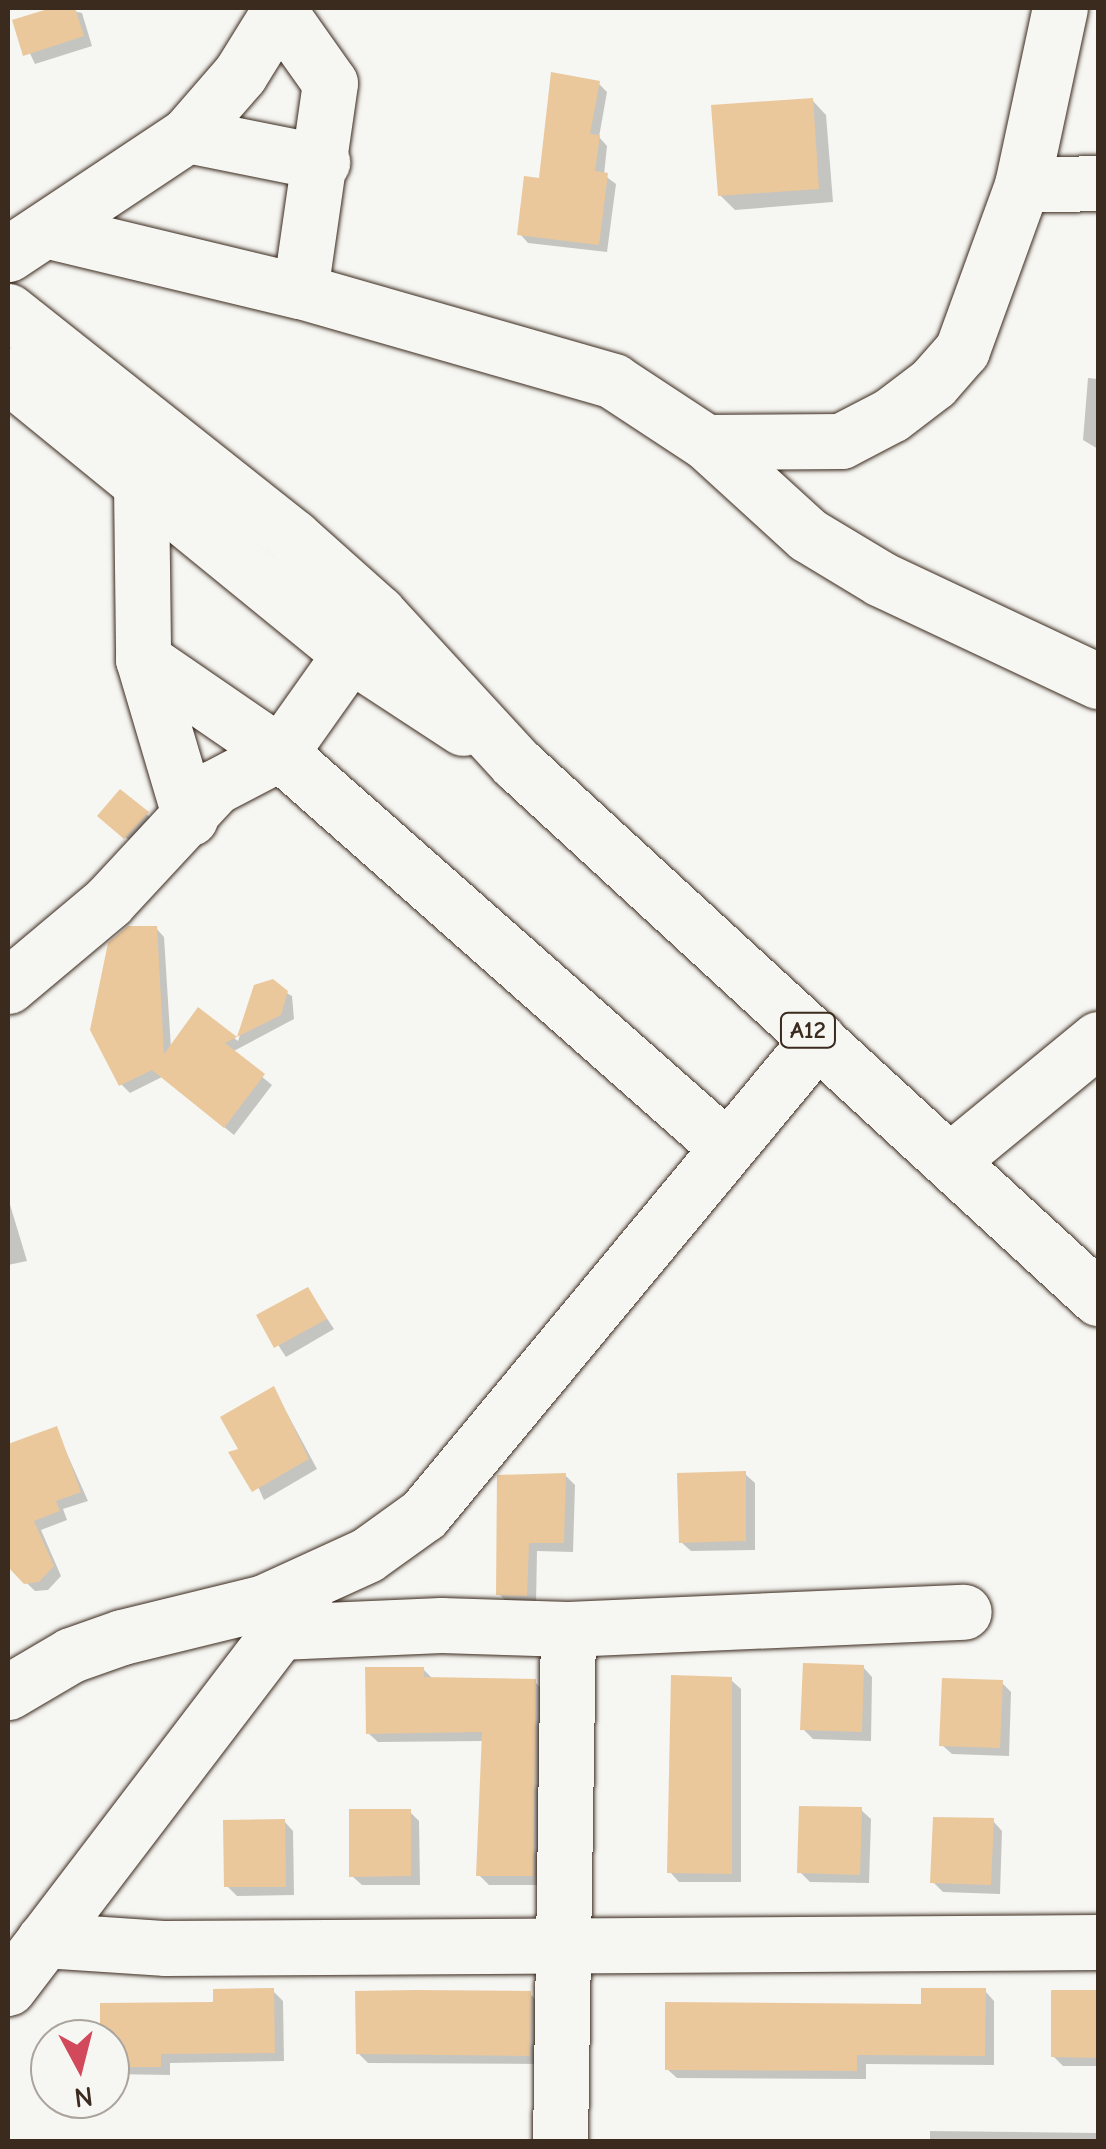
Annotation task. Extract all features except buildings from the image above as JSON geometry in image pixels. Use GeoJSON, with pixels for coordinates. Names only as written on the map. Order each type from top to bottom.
{"type":"FeatureCollection","features":[{"type":"Feature","properties":{"kind":"street"},"geometry":{"type":"LineString","coordinates":[[706,442],[840,441],[933,384],[962,350],[1022,186],[1060,8]]}},
{"type":"Feature","properties":{"kind":"street"},"geometry":{"type":"LineString","coordinates":[[26,242],[187,135],[240,74],[280,9],[330,83],[322,162],[300,291]]}},
{"type":"Feature","properties":{"kind":"street"},"geometry":{"type":"LineString","coordinates":[[187,135],[322,162]]}},
{"type":"Feature","properties":{"kind":"street"},"geometry":{"type":"LineString","coordinates":[[1022,186],[1098,183]]}},
{"type":"Feature","properties":{"kind":"street"},"geometry":{"type":"LineString","coordinates":[[26,242],[300,291],[613,381],[706,442],[808,536],[881,579],[1098,681]]}},
{"type":"Feature","properties":{"kind":"street","name":"A12"},"geometry":{"type":"LineString","coordinates":[[8,311],[294,537],[438,670],[516,762],[952,1159],[1098,1298]]}},
{"type":"Feature","properties":{"kind":"street","name":"A12"},"geometry":{"type":"LineString","coordinates":[[8,375],[350,654],[516,762]]}},
{"type":"Feature","properties":{"kind":"street"},"geometry":{"type":"LineString","coordinates":[[141,484],[143,659],[190,818]]}},
{"type":"Feature","properties":{"kind":"street"},"geometry":{"type":"LineString","coordinates":[[8,986],[108,902],[215,787],[280,752],[350,654]]}},
{"type":"Feature","properties":{"kind":"street"},"geometry":{"type":"LineString","coordinates":[[143,659],[280,752],[725,1146]]}},
{"type":"Feature","properties":{"kind":"street"},"geometry":{"type":"LineString","coordinates":[[8,1988],[279,1632],[424,1514],[725,1146],[818,1039]]}},
{"type":"Feature","properties":{"kind":"street"},"geometry":{"type":"LineString","coordinates":[[952,1159],[1098,1039]]}},
{"type":"Feature","properties":{"kind":"street"},"geometry":{"type":"LineString","coordinates":[[8,1692],[72,1655],[122,1636],[264,1602],[367,1554],[424,1514]]}},
{"type":"Feature","properties":{"kind":"street"},"geometry":{"type":"LineString","coordinates":[[279,1632],[441,1625],[568,1629],[964,1612]]}},
{"type":"Feature","properties":{"kind":"street"},"geometry":{"type":"LineString","coordinates":[[560,2142],[568,1946],[568,1629]]}},
{"type":"Feature","properties":{"kind":"street"},"geometry":{"type":"LineString","coordinates":[[44,1940],[166,1948],[1098,1942]]}}]}
